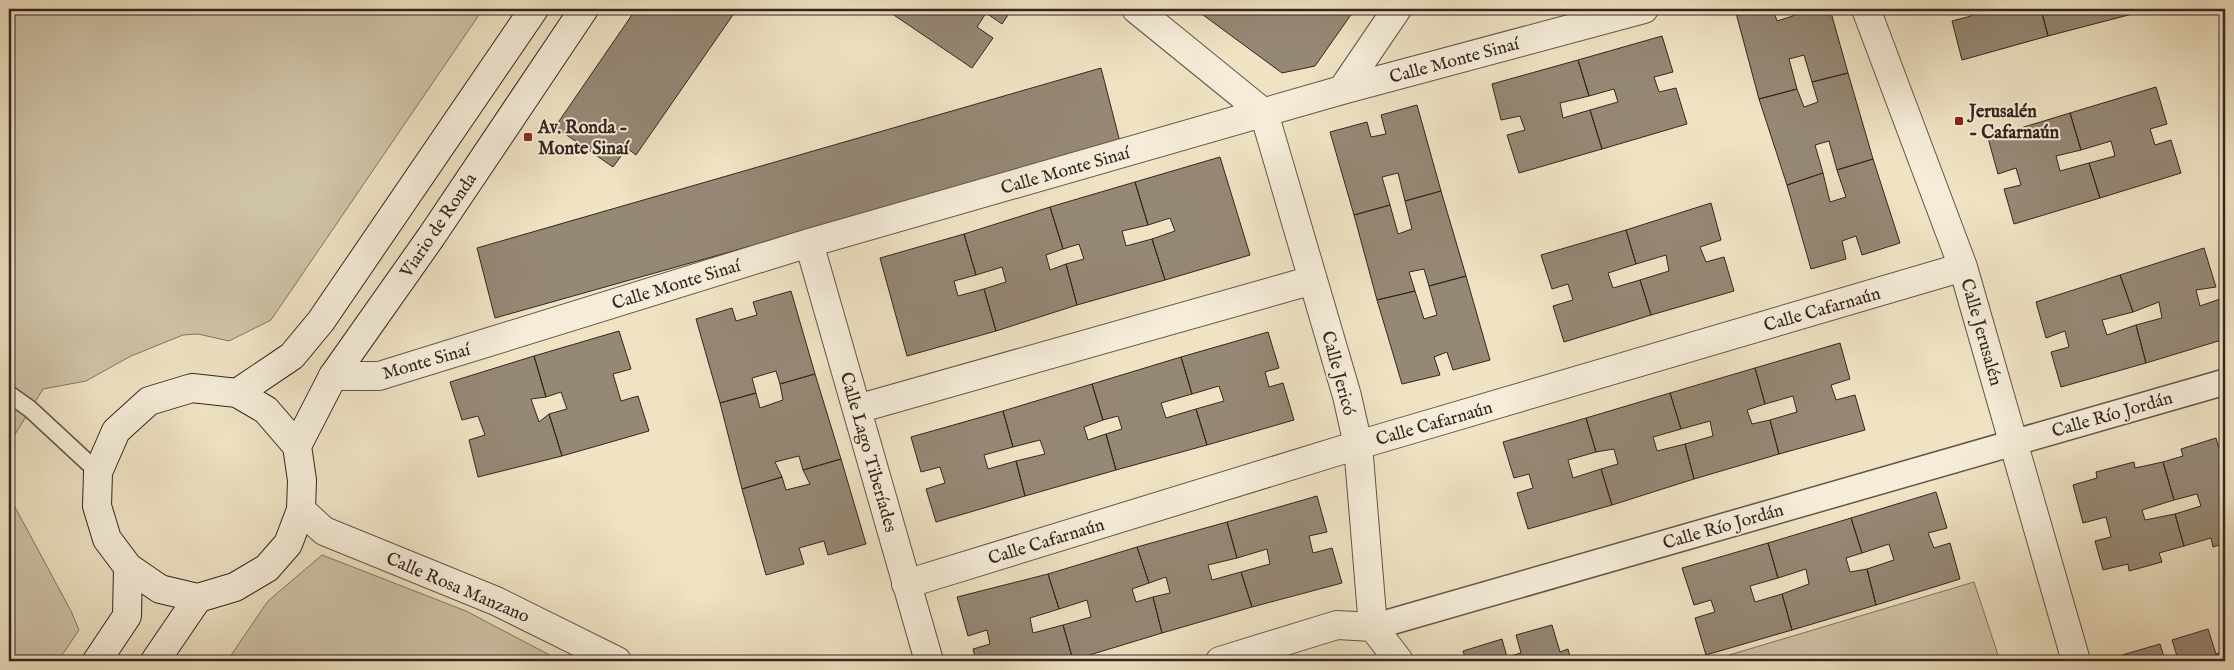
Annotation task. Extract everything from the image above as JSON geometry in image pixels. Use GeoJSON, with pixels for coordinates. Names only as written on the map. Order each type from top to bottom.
{"type":"FeatureCollection","features":[{"type":"Feature","properties":{"kind":"street"},"geometry":{"type":"LineString","coordinates":[[237,393],[292,356],[321,321],[534,9]]}},
{"type":"Feature","properties":{"kind":"street","name":"Viario de Ronda"},"geometry":{"type":"LineString","coordinates":[[297,446],[333,376],[431,237],[584,9]]}},
{"type":"Feature","properties":{"kind":"street"},"geometry":{"type":"LineString","coordinates":[[1136,9],[1264,113]]}},
{"type":"Feature","properties":{"kind":"street"},"geometry":{"type":"LineString","coordinates":[[1342,90],[1397,9]]}},
{"type":"Feature","properties":{"kind":"street","name":"Calle Monte Sinaí"},"geometry":{"type":"LineString","coordinates":[[489,342],[809,242],[1342,90],[1644,9]]}},
{"type":"Feature","properties":{"kind":"street","name":"Calle Jerusalén"},"geometry":{"type":"LineString","coordinates":[[1866,9],[1963,267],[2076,661]]}},
{"type":"Feature","properties":{"kind":"street","name":"Calle Jericó"},"geometry":{"type":"LineString","coordinates":[[1264,113],[1347,396],[1358,445],[1373,627]]}},
{"type":"Feature","properties":{"kind":"street","name":"Calle Lago Tiberíades"},"geometry":{"type":"LineString","coordinates":[[809,242],[929,661]]}},
{"type":"Feature","properties":{"kind":"street","name":"Calle Cafarnaún"},"geometry":{"type":"LineString","coordinates":[[906,584],[1358,445],[1963,267]]}},
{"type":"Feature","properties":{"kind":"street"},"geometry":{"type":"LineString","coordinates":[[857,409],[1313,280]]}},
{"type":"Feature","properties":{"kind":"street","name":"Monte Sinaí"},"geometry":{"type":"LineString","coordinates":[[333,376],[378,376],[489,342]]}},
{"type":"Feature","properties":{"kind":"street","name":"Calle Río Jordán"},"geometry":{"type":"LineString","coordinates":[[1220,661],[1337,625],[1373,627],[2225,382]]}},
{"type":"Feature","properties":{"kind":"street"},"geometry":{"type":"LineString","coordinates":[[192,388],[237,393],[266,410],[297,446],[302,480],[301,510],[288,544],[267,568],[235,587],[198,598],[160,589],[128,567],[108,539],[97,506],[98,472],[116,431],[150,401],[192,388]]}},
{"type":"Feature","properties":{"kind":"street","name":"Calle Rosa Manzano"},"geometry":{"type":"LineString","coordinates":[[301,510],[324,531],[496,601],[617,661]]}},
{"type":"Feature","properties":{"kind":"street"},"geometry":{"type":"LineString","coordinates":[[97,661],[127,616],[128,567]]}},
{"type":"Feature","properties":{"kind":"street"},"geometry":{"type":"LineString","coordinates":[[155,661],[198,598]]}},
{"type":"Feature","properties":{"kind":"street"},"geometry":{"type":"LineString","coordinates":[[1373,627],[1399,661]]}},
{"type":"Feature","properties":{"kind":"lane"},"geometry":{"type":"LineString","coordinates":[[9,394],[30,409],[98,472]]}},
{"type":"Feature","properties":{"kind":"shaded area"},"geometry":{"type":"Polygon","coordinates":[[[9,9],[483,9],[271,320],[229,341],[198,334],[183,335],[131,356],[86,381],[43,389],[9,444],[9,9]]]}},
{"type":"Feature","properties":{"kind":"shaded area"},"geometry":{"type":"Polygon","coordinates":[[[9,496],[71,611],[79,630],[58,661],[9,661],[9,496]]]}},
{"type":"Feature","properties":{"kind":"shaded area"},"geometry":{"type":"Polygon","coordinates":[[[322,555],[466,611],[561,661],[227,661],[268,601],[322,555]]]}},
{"type":"Feature","properties":{"kind":"shaded area"},"geometry":{"type":"Polygon","coordinates":[[[1974,582],[2000,661],[1709,661],[1974,582]]]}},
{"type":"Feature","properties":{"kind":"building"},"geometry":{"type":"Polygon","coordinates":[[[636,9],[737,9],[636,155],[627,148],[613,167],[555,127],[636,9]]]}},
{"type":"Feature","properties":{"kind":"building"},"geometry":{"type":"Polygon","coordinates":[[[885,9],[1012,9],[1002,24],[986,13],[977,27],[993,38],[972,68],[885,9]]]}},
{"type":"Feature","properties":{"kind":"building"},"geometry":{"type":"Polygon","coordinates":[[[1195,9],[1355,9],[1315,66],[1282,73],[1195,9]]]}},
{"type":"Feature","properties":{"kind":"building"},"geometry":{"type":"Polygon","coordinates":[[[1750,9],[1773,9],[1777,21],[1793,16],[1791,9],[1830,9],[1848,73],[1812,82],[1804,55],[1789,59],[1797,89],[1759,99],[1736,13],[1750,9]]]}},
{"type":"Feature","properties":{"kind":"building"},"geometry":{"type":"Polygon","coordinates":[[[1969,9],[2041,9],[2048,36],[1962,60],[1952,21],[1971,16],[1969,9]]]}},
{"type":"Feature","properties":{"kind":"building"},"geometry":{"type":"Polygon","coordinates":[[[2041,9],[2135,9],[2136,13],[2048,36],[2041,9]]]}},
{"type":"Feature","properties":{"kind":"building"},"geometry":{"type":"Polygon","coordinates":[[[1662,36],[1673,72],[1654,77],[1659,92],[1676,88],[1687,124],[1602,149],[1590,110],[1618,102],[1614,89],[1589,96],[1578,60],[1662,36]]]}},
{"type":"Feature","properties":{"kind":"building"},"geometry":{"type":"Polygon","coordinates":[[[1578,60],[1589,96],[1560,103],[1563,118],[1590,110],[1602,149],[1519,173],[1507,135],[1525,130],[1520,116],[1501,120],[1492,84],[1578,60]]]}},
{"type":"Feature","properties":{"kind":"building"},"geometry":{"type":"Polygon","coordinates":[[[1101,68],[1120,142],[495,318],[477,248],[1101,68]]]}},
{"type":"Feature","properties":{"kind":"building"},"geometry":{"type":"Polygon","coordinates":[[[1848,73],[1873,159],[1837,170],[1829,141],[1815,145],[1823,173],[1787,185],[1759,99],[1797,89],[1804,107],[1818,102],[1812,82],[1848,73]]]}},
{"type":"Feature","properties":{"kind":"building"},"geometry":{"type":"Polygon","coordinates":[[[2156,87],[2167,124],[2150,129],[2155,145],[2171,140],[2181,173],[2100,198],[2089,163],[2115,156],[2111,141],[2081,150],[2070,113],[2156,87]]]}},
{"type":"Feature","properties":{"kind":"building"},"geometry":{"type":"Polygon","coordinates":[[[1417,105],[1441,191],[1405,201],[1398,173],[1382,177],[1390,205],[1354,215],[1330,132],[1367,122],[1371,137],[1386,134],[1381,115],[1417,105]]]}},
{"type":"Feature","properties":{"kind":"building"},"geometry":{"type":"Polygon","coordinates":[[[2070,113],[2081,150],[2056,156],[2060,171],[2089,163],[2100,198],[2014,224],[2004,189],[2021,185],[2016,168],[1998,174],[1988,138],[2070,113]]]}},
{"type":"Feature","properties":{"kind":"building"},"geometry":{"type":"Polygon","coordinates":[[[1220,157],[1250,255],[1165,280],[1152,239],[1175,231],[1170,218],[1148,225],[1135,182],[1220,157]]]}},
{"type":"Feature","properties":{"kind":"building"},"geometry":{"type":"Polygon","coordinates":[[[1873,159],[1900,243],[1862,255],[1856,236],[1842,241],[1846,259],[1811,269],[1787,185],[1823,173],[1830,202],[1846,197],[1837,170],[1873,159]]]}},
{"type":"Feature","properties":{"kind":"building"},"geometry":{"type":"Polygon","coordinates":[[[1135,182],[1148,225],[1122,231],[1126,246],[1152,239],[1165,280],[1077,305],[1066,264],[1084,259],[1079,244],[1063,249],[1050,207],[1135,182]]]}},
{"type":"Feature","properties":{"kind":"building"},"geometry":{"type":"Polygon","coordinates":[[[1441,191],[1466,276],[1429,286],[1424,269],[1409,272],[1415,291],[1377,300],[1354,215],[1390,205],[1398,234],[1412,229],[1405,201],[1441,191]]]}},
{"type":"Feature","properties":{"kind":"building"},"geometry":{"type":"Polygon","coordinates":[[[1711,203],[1721,240],[1700,247],[1706,262],[1724,257],[1734,291],[1651,315],[1640,280],[1669,271],[1666,255],[1636,264],[1626,230],[1711,203]]]}},
{"type":"Feature","properties":{"kind":"building"},"geometry":{"type":"Polygon","coordinates":[[[1050,207],[1063,249],[1046,255],[1050,270],[1066,264],[1077,305],[996,331],[984,289],[1006,282],[1002,267],[976,275],[964,234],[1050,207]]]}},
{"type":"Feature","properties":{"kind":"building"},"geometry":{"type":"Polygon","coordinates":[[[1626,230],[1636,264],[1608,273],[1613,288],[1640,280],[1651,315],[1564,342],[1553,306],[1573,300],[1568,284],[1552,289],[1541,255],[1626,230]]]}},
{"type":"Feature","properties":{"kind":"building"},"geometry":{"type":"Polygon","coordinates":[[[964,234],[976,275],[954,281],[958,296],[984,289],[996,331],[907,356],[880,258],[964,234]]]}},
{"type":"Feature","properties":{"kind":"building"},"geometry":{"type":"Polygon","coordinates":[[[2204,248],[2216,287],[2196,290],[2200,306],[2220,299],[2225,317],[2225,339],[2146,363],[2136,325],[2162,318],[2159,302],[2133,312],[2120,275],[2204,248]]]}},
{"type":"Feature","properties":{"kind":"building"},"geometry":{"type":"Polygon","coordinates":[[[2120,275],[2133,312],[2102,320],[2107,335],[2136,325],[2146,363],[2061,387],[2051,352],[2069,347],[2065,331],[2046,338],[2036,302],[2120,275]]]}},
{"type":"Feature","properties":{"kind":"building"},"geometry":{"type":"Polygon","coordinates":[[[1466,276],[1490,360],[1453,370],[1447,352],[1434,357],[1440,375],[1402,384],[1377,300],[1415,291],[1424,319],[1437,315],[1429,286],[1466,276]]]}},
{"type":"Feature","properties":{"kind":"building"},"geometry":{"type":"Polygon","coordinates":[[[791,291],[815,374],[780,384],[776,371],[752,378],[756,393],[720,403],[696,319],[732,308],[736,321],[757,315],[753,302],[791,291]]]}},
{"type":"Feature","properties":{"kind":"building"},"geometry":{"type":"Polygon","coordinates":[[[619,331],[631,369],[613,374],[621,401],[638,396],[649,431],[562,456],[549,414],[567,409],[561,392],[546,397],[534,356],[619,331]]]}},
{"type":"Feature","properties":{"kind":"building"},"geometry":{"type":"Polygon","coordinates":[[[1268,332],[1279,368],[1265,372],[1269,387],[1283,383],[1294,420],[1207,445],[1196,409],[1224,401],[1219,386],[1192,394],[1181,357],[1268,332]]]}},
{"type":"Feature","properties":{"kind":"building"},"geometry":{"type":"Polygon","coordinates":[[[1840,343],[1850,379],[1831,385],[1836,400],[1855,395],[1865,430],[1779,454],[1770,420],[1797,412],[1793,396],[1765,404],[1755,368],[1840,343]]]}},
{"type":"Feature","properties":{"kind":"building"},"geometry":{"type":"Polygon","coordinates":[[[534,356],[546,397],[531,399],[539,422],[549,414],[562,456],[478,477],[469,440],[485,435],[478,416],[462,420],[450,382],[534,356]]]}},
{"type":"Feature","properties":{"kind":"building"},"geometry":{"type":"Polygon","coordinates":[[[1181,357],[1192,394],[1161,403],[1166,418],[1196,409],[1207,445],[1116,470],[1106,434],[1122,429],[1118,416],[1103,420],[1092,384],[1181,357]]]}},
{"type":"Feature","properties":{"kind":"building"},"geometry":{"type":"Polygon","coordinates":[[[1755,368],[1765,404],[1747,410],[1752,424],[1770,420],[1779,454],[1694,479],[1685,444],[1713,436],[1710,421],[1681,429],[1670,393],[1755,368]]]}},
{"type":"Feature","properties":{"kind":"building"},"geometry":{"type":"Polygon","coordinates":[[[815,374],[841,459],[803,470],[799,456],[775,462],[782,477],[742,489],[720,403],[756,393],[760,408],[783,400],[780,384],[815,374]]]}},
{"type":"Feature","properties":{"kind":"building"},"geometry":{"type":"Polygon","coordinates":[[[1092,384],[1103,420],[1084,427],[1088,440],[1106,434],[1116,470],[1025,496],[1016,461],[1045,454],[1040,440],[1013,447],[1003,411],[1092,384]]]}},
{"type":"Feature","properties":{"kind":"building"},"geometry":{"type":"Polygon","coordinates":[[[1670,393],[1681,429],[1653,437],[1657,451],[1685,444],[1694,479],[1612,505],[1601,469],[1618,464],[1614,449],[1596,452],[1586,418],[1670,393]]]}},
{"type":"Feature","properties":{"kind":"building"},"geometry":{"type":"Polygon","coordinates":[[[1003,411],[1013,447],[984,455],[988,469],[1016,461],[1025,496],[936,522],[926,489],[945,483],[940,467],[921,472],[911,437],[1003,411]]]}},
{"type":"Feature","properties":{"kind":"building"},"geometry":{"type":"Polygon","coordinates":[[[1586,418],[1596,452],[1568,460],[1573,478],[1601,469],[1612,505],[1528,529],[1517,493],[1533,488],[1529,474],[1514,478],[1503,442],[1586,418]]]}},
{"type":"Feature","properties":{"kind":"building"},"geometry":{"type":"Polygon","coordinates":[[[2216,438],[2219,448],[2225,446],[2225,543],[2213,547],[2211,538],[2184,546],[2175,514],[2201,506],[2197,494],[2174,500],[2163,462],[2183,456],[2181,449],[2216,438]]]}},
{"type":"Feature","properties":{"kind":"building"},"geometry":{"type":"Polygon","coordinates":[[[841,459],[866,544],[828,555],[824,541],[799,548],[804,564],[766,575],[742,489],[782,477],[786,490],[810,484],[803,470],[841,459]]]}},
{"type":"Feature","properties":{"kind":"building"},"geometry":{"type":"Polygon","coordinates":[[[2134,462],[2135,468],[2163,462],[2174,500],[2142,510],[2145,520],[2175,514],[2184,546],[2159,553],[2162,562],[2129,571],[2128,564],[2103,570],[2095,541],[2111,537],[2106,517],[2083,523],[2073,485],[2097,478],[2096,472],[2134,462]]]}},
{"type":"Feature","properties":{"kind":"building"},"geometry":{"type":"Polygon","coordinates":[[[1936,492],[1947,528],[1928,533],[1934,548],[1950,543],[1960,579],[1876,605],[1867,569],[1894,560],[1889,544],[1862,553],[1851,518],[1936,492]]]}},
{"type":"Feature","properties":{"kind":"building"},"geometry":{"type":"Polygon","coordinates":[[[1317,496],[1327,532],[1309,536],[1313,553],[1332,548],[1342,583],[1252,607],[1241,572],[1270,564],[1267,549],[1237,558],[1227,522],[1317,496]]]}},
{"type":"Feature","properties":{"kind":"building"},"geometry":{"type":"Polygon","coordinates":[[[1851,518],[1862,553],[1846,558],[1850,572],[1867,569],[1876,605],[1792,630],[1782,594],[1809,584],[1806,569],[1778,578],[1768,543],[1851,518]]]}},
{"type":"Feature","properties":{"kind":"building"},"geometry":{"type":"Polygon","coordinates":[[[1227,522],[1237,558],[1208,565],[1212,580],[1241,572],[1252,607],[1162,633],[1153,597],[1170,593],[1166,577],[1149,583],[1137,547],[1227,522]]]}},
{"type":"Feature","properties":{"kind":"building"},"geometry":{"type":"Polygon","coordinates":[[[1768,543],[1778,578],[1750,586],[1755,602],[1782,594],[1792,630],[1706,655],[1695,618],[1715,612],[1711,600],[1694,605],[1682,568],[1768,543]]]}},
{"type":"Feature","properties":{"kind":"building"},"geometry":{"type":"Polygon","coordinates":[[[1137,547],[1149,583],[1132,589],[1136,602],[1153,597],[1162,633],[1073,660],[1063,625],[1091,617],[1087,600],[1059,609],[1048,574],[1137,547]]]}},
{"type":"Feature","properties":{"kind":"building"},"geometry":{"type":"Polygon","coordinates":[[[1048,574],[1059,609],[1030,618],[1033,633],[1063,625],[1073,660],[976,661],[973,649],[990,644],[987,630],[968,636],[957,597],[1048,574]]]}},
{"type":"Feature","properties":{"kind":"building"},"geometry":{"type":"Polygon","coordinates":[[[1552,625],[1560,652],[1568,649],[1571,661],[1466,661],[1463,651],[1502,639],[1507,657],[1521,653],[1516,635],[1552,625]]]}},
{"type":"Feature","properties":{"kind":"building"},"geometry":{"type":"Polygon","coordinates":[[[2208,629],[2216,654],[2222,652],[2225,661],[2124,661],[2122,655],[2160,644],[2165,660],[2177,656],[2172,640],[2208,629]]]}},
{"type":"Feature","properties":{"kind":"place","name":"Jerusalén - Cafarnaún"},"geometry":{"type":"Point","coordinates":[1959,121]}},
{"type":"Feature","properties":{"kind":"place","name":"Av. Ronda - Monte Sinaí"},"geometry":{"type":"Point","coordinates":[528,137]}}]}
